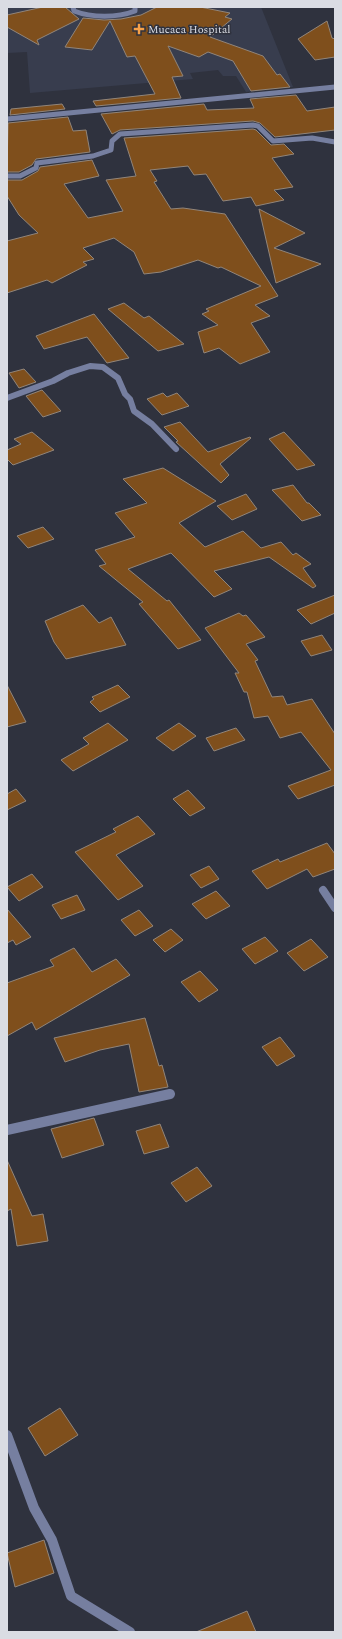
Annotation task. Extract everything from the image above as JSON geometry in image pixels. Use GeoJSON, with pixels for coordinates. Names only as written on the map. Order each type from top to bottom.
{"type":"FeatureCollection","features":[{"type":"Feature","properties":{"kind":"street"},"geometry":{"type":"LineString","coordinates":[[73,7],[74,11],[79,13],[103,13],[112,16],[130,14],[135,12],[135,7]]}},
{"type":"Feature","properties":{"kind":"street"},"geometry":{"type":"LineString","coordinates":[[7,119],[151,106],[335,86]]}},
{"type":"Feature","properties":{"kind":"street"},"geometry":{"type":"LineString","coordinates":[[7,176],[20,176],[36,168],[38,163],[93,156],[111,150],[112,141],[120,134],[253,125],[258,126],[273,141],[310,138],[326,139],[335,142]]}},
{"type":"Feature","properties":{"kind":"street"},"geometry":{"type":"LineString","coordinates":[[7,398],[53,381],[68,373],[90,366],[103,367],[118,378],[125,394],[130,399],[134,411],[152,424],[176,449]]}},
{"type":"Feature","properties":{"kind":"street"},"geometry":{"type":"LineString","coordinates":[[323,890],[335,908]]}},
{"type":"Feature","properties":{"kind":"street"},"geometry":{"type":"LineString","coordinates":[[7,1130],[170,1094]]}},
{"type":"Feature","properties":{"kind":"street"},"geometry":{"type":"LineString","coordinates":[[7,1435],[34,1508],[52,1540],[72,1596],[130,1632]]}},
{"type":"Feature","properties":{"kind":"shaded area","name":"Mucaca Hospital"},"geometry":{"type":"Polygon","coordinates":[[[7,7],[261,7],[293,87],[246,92],[236,76],[223,76],[218,70],[190,73],[193,79],[30,93],[27,52],[7,53],[7,7]]]}},
{"type":"Feature","properties":{"kind":"building"},"geometry":{"type":"Polygon","coordinates":[[[43,7],[65,7],[79,19],[37,40],[39,45],[7,27],[7,15],[43,7]]]}},
{"type":"Feature","properties":{"kind":"building"},"geometry":{"type":"Polygon","coordinates":[[[157,7],[200,7],[230,13],[225,17],[232,19],[210,37],[263,56],[277,75],[280,74],[290,87],[251,91],[233,61],[208,52],[199,57],[168,46],[183,76],[172,77],[181,98],[96,106],[93,101],[155,94],[135,56],[127,57],[110,21],[92,50],[65,47],[83,18],[104,20],[121,19],[141,15],[157,7]]]}},
{"type":"Feature","properties":{"kind":"building"},"geometry":{"type":"Polygon","coordinates":[[[327,21],[332,38],[335,39],[335,57],[315,60],[298,39],[327,21]]]}},
{"type":"Feature","properties":{"kind":"building"},"geometry":{"type":"Polygon","coordinates":[[[296,95],[307,111],[335,107],[335,130],[275,137],[260,123],[253,121],[120,130],[112,134],[101,114],[204,104],[207,110],[254,108],[250,99],[296,95]]]}},
{"type":"Feature","properties":{"kind":"building"},"geometry":{"type":"Polygon","coordinates":[[[62,104],[65,109],[10,115],[11,109],[62,104]]]}},
{"type":"Feature","properties":{"kind":"building"},"geometry":{"type":"Polygon","coordinates":[[[68,117],[73,131],[86,130],[90,152],[36,159],[32,165],[19,172],[7,172],[8,123],[68,117]]]}},
{"type":"Feature","properties":{"kind":"building"},"geometry":{"type":"Polygon","coordinates":[[[256,130],[271,145],[284,144],[294,154],[272,158],[293,187],[274,190],[284,200],[256,206],[251,197],[223,201],[206,174],[194,175],[188,166],[150,170],[157,181],[154,182],[171,209],[183,208],[225,214],[278,296],[255,305],[270,316],[251,323],[270,352],[240,364],[219,348],[204,353],[198,332],[218,325],[202,314],[209,311],[206,309],[261,286],[221,267],[218,268],[198,260],[161,272],[144,274],[134,252],[114,238],[83,248],[94,259],[83,262],[87,265],[52,283],[47,280],[7,293],[7,241],[38,233],[19,215],[7,196],[7,180],[22,180],[38,171],[40,167],[92,160],[99,176],[64,184],[88,218],[123,211],[106,180],[136,176],[124,138],[256,130]]]}},
{"type":"Feature","properties":{"kind":"building"},"geometry":{"type":"Polygon","coordinates":[[[259,209],[305,233],[274,248],[321,264],[276,283],[259,209]]]}},
{"type":"Feature","properties":{"kind":"building"},"geometry":{"type":"Polygon","coordinates":[[[124,303],[144,318],[149,316],[184,344],[158,351],[108,309],[124,303]]]}},
{"type":"Feature","properties":{"kind":"building"},"geometry":{"type":"Polygon","coordinates":[[[94,314],[129,358],[107,363],[87,337],[44,349],[36,336],[94,314]]]}},
{"type":"Feature","properties":{"kind":"building"},"geometry":{"type":"Polygon","coordinates":[[[24,369],[36,382],[19,388],[9,373],[24,369]]]}},
{"type":"Feature","properties":{"kind":"building"},"geometry":{"type":"Polygon","coordinates":[[[42,390],[61,411],[43,417],[26,396],[42,390]]]}},
{"type":"Feature","properties":{"kind":"building"},"geometry":{"type":"Polygon","coordinates":[[[163,393],[167,397],[177,393],[189,406],[162,415],[147,399],[163,393]]]}},
{"type":"Feature","properties":{"kind":"building"},"geometry":{"type":"Polygon","coordinates":[[[180,422],[208,452],[250,437],[251,438],[220,464],[229,475],[221,483],[176,442],[178,441],[164,427],[180,422]]]}},
{"type":"Feature","properties":{"kind":"building"},"geometry":{"type":"Polygon","coordinates":[[[32,432],[54,450],[13,465],[7,459],[7,450],[21,444],[14,439],[32,432]]]}},
{"type":"Feature","properties":{"kind":"building"},"geometry":{"type":"Polygon","coordinates":[[[284,432],[315,465],[297,470],[269,439],[284,432]]]}},
{"type":"Feature","properties":{"kind":"building"},"geometry":{"type":"Polygon","coordinates":[[[163,468],[216,501],[179,523],[205,547],[243,531],[261,548],[281,542],[293,555],[296,553],[311,564],[303,568],[316,586],[313,588],[269,557],[214,571],[232,589],[214,597],[171,553],[128,569],[167,601],[169,600],[201,640],[178,649],[139,604],[143,602],[99,566],[106,564],[95,550],[135,537],[115,513],[147,503],[123,479],[163,468]]]}},
{"type":"Feature","properties":{"kind":"building"},"geometry":{"type":"Polygon","coordinates":[[[293,485],[307,503],[309,503],[321,515],[302,521],[272,490],[293,485]]]}},
{"type":"Feature","properties":{"kind":"building"},"geometry":{"type":"Polygon","coordinates":[[[246,494],[257,509],[232,520],[217,506],[246,494]]]}},
{"type":"Feature","properties":{"kind":"building"},"geometry":{"type":"Polygon","coordinates":[[[43,527],[54,539],[28,548],[17,536],[43,527]]]}},
{"type":"Feature","properties":{"kind":"building"},"geometry":{"type":"Polygon","coordinates":[[[335,595],[335,613],[311,624],[297,610],[335,595]]]}},
{"type":"Feature","properties":{"kind":"building"},"geometry":{"type":"Polygon","coordinates":[[[83,605],[99,623],[111,617],[126,645],[66,659],[54,642],[45,621],[83,605]]]}},
{"type":"Feature","properties":{"kind":"building"},"geometry":{"type":"Polygon","coordinates":[[[239,613],[243,616],[246,615],[265,637],[246,644],[258,660],[255,661],[272,697],[283,696],[287,705],[312,699],[335,734],[335,785],[298,799],[288,786],[331,770],[301,732],[280,738],[268,716],[254,718],[247,692],[244,692],[235,673],[239,673],[205,628],[239,613]]]}},
{"type":"Feature","properties":{"kind":"building"},"geometry":{"type":"Polygon","coordinates":[[[322,635],[332,650],[311,656],[301,641],[322,635]]]}},
{"type":"Feature","properties":{"kind":"building"},"geometry":{"type":"Polygon","coordinates":[[[7,685],[26,722],[7,727],[7,685]]]}},
{"type":"Feature","properties":{"kind":"building"},"geometry":{"type":"Polygon","coordinates":[[[118,685],[130,697],[100,712],[90,702],[94,699],[92,697],[118,685]]]}},
{"type":"Feature","properties":{"kind":"building"},"geometry":{"type":"Polygon","coordinates":[[[108,723],[128,740],[73,771],[61,760],[89,744],[83,738],[108,723]]]}},
{"type":"Feature","properties":{"kind":"building"},"geometry":{"type":"Polygon","coordinates":[[[179,723],[196,736],[173,751],[156,738],[179,723]]]}},
{"type":"Feature","properties":{"kind":"building"},"geometry":{"type":"Polygon","coordinates":[[[236,728],[245,740],[214,751],[206,738],[236,728]]]}},
{"type":"Feature","properties":{"kind":"building"},"geometry":{"type":"Polygon","coordinates":[[[16,789],[26,801],[7,810],[7,794],[16,789]]]}},
{"type":"Feature","properties":{"kind":"building"},"geometry":{"type":"Polygon","coordinates":[[[188,790],[205,808],[190,816],[173,799],[188,790]]]}},
{"type":"Feature","properties":{"kind":"building"},"geometry":{"type":"Polygon","coordinates":[[[138,816],[155,834],[116,855],[143,886],[118,900],[75,852],[116,832],[113,829],[138,816]]]}},
{"type":"Feature","properties":{"kind":"building"},"geometry":{"type":"Polygon","coordinates":[[[327,843],[335,854],[335,869],[313,877],[307,869],[267,889],[252,871],[278,859],[280,862],[327,843]]]}},
{"type":"Feature","properties":{"kind":"building"},"geometry":{"type":"Polygon","coordinates":[[[209,866],[219,879],[201,888],[190,875],[209,866]]]}},
{"type":"Feature","properties":{"kind":"building"},"geometry":{"type":"Polygon","coordinates":[[[32,874],[43,887],[19,901],[7,887],[32,874]]]}},
{"type":"Feature","properties":{"kind":"building"},"geometry":{"type":"Polygon","coordinates":[[[216,891],[230,906],[206,919],[192,904],[216,891]]]}},
{"type":"Feature","properties":{"kind":"building"},"geometry":{"type":"Polygon","coordinates":[[[77,895],[85,910],[61,919],[52,905],[77,895]]]}},
{"type":"Feature","properties":{"kind":"building"},"geometry":{"type":"Polygon","coordinates":[[[7,909],[31,937],[16,945],[13,940],[7,943],[7,909]]]}},
{"type":"Feature","properties":{"kind":"building"},"geometry":{"type":"Polygon","coordinates":[[[139,910],[153,926],[135,936],[121,920],[139,910]]]}},
{"type":"Feature","properties":{"kind":"building"},"geometry":{"type":"Polygon","coordinates":[[[171,929],[183,940],[165,952],[153,940],[171,929]]]}},
{"type":"Feature","properties":{"kind":"building"},"geometry":{"type":"Polygon","coordinates":[[[265,937],[278,951],[255,964],[242,949],[265,937]]]}},
{"type":"Feature","properties":{"kind":"building"},"geometry":{"type":"Polygon","coordinates":[[[311,939],[328,957],[304,971],[287,953],[311,939]]]}},
{"type":"Feature","properties":{"kind":"building"},"geometry":{"type":"Polygon","coordinates":[[[74,948],[92,972],[116,959],[130,975],[36,1030],[32,1022],[7,1036],[7,983],[54,966],[50,960],[74,948]]]}},
{"type":"Feature","properties":{"kind":"building"},"geometry":{"type":"Polygon","coordinates":[[[200,971],[218,990],[199,1002],[181,982],[200,971]]]}},
{"type":"Feature","properties":{"kind":"building"},"geometry":{"type":"Polygon","coordinates":[[[145,1018],[159,1066],[162,1065],[168,1087],[139,1092],[129,1044],[100,1050],[65,1062],[54,1038],[145,1018]]]}},
{"type":"Feature","properties":{"kind":"building"},"geometry":{"type":"Polygon","coordinates":[[[280,1037],[295,1056],[277,1066],[262,1047],[280,1037]]]}},
{"type":"Feature","properties":{"kind":"building"},"geometry":{"type":"Polygon","coordinates":[[[94,1118],[104,1145],[62,1158],[51,1129],[94,1118]]]}},
{"type":"Feature","properties":{"kind":"building"},"geometry":{"type":"Polygon","coordinates":[[[160,1124],[169,1147],[144,1154],[136,1131],[160,1124]]]}},
{"type":"Feature","properties":{"kind":"building"},"geometry":{"type":"Polygon","coordinates":[[[7,1160],[32,1216],[43,1214],[48,1241],[17,1246],[11,1209],[7,1211],[7,1160]]]}},
{"type":"Feature","properties":{"kind":"building"},"geometry":{"type":"Polygon","coordinates":[[[197,1167],[212,1186],[186,1202],[171,1183],[197,1167]]]}},
{"type":"Feature","properties":{"kind":"building"},"geometry":{"type":"Polygon","coordinates":[[[60,1408],[78,1435],[45,1456],[28,1428],[60,1408]]]}},
{"type":"Feature","properties":{"kind":"building"},"geometry":{"type":"Polygon","coordinates":[[[44,1540],[54,1573],[15,1587],[7,1553],[44,1540]]]}},
{"type":"Feature","properties":{"kind":"building"},"geometry":{"type":"Polygon","coordinates":[[[247,1611],[256,1632],[196,1632],[247,1611]]]}},
{"type":"Feature","properties":{"kind":"place","name":"Mucaca Hospital"},"geometry":{"type":"Point","coordinates":[139,29]}}]}
